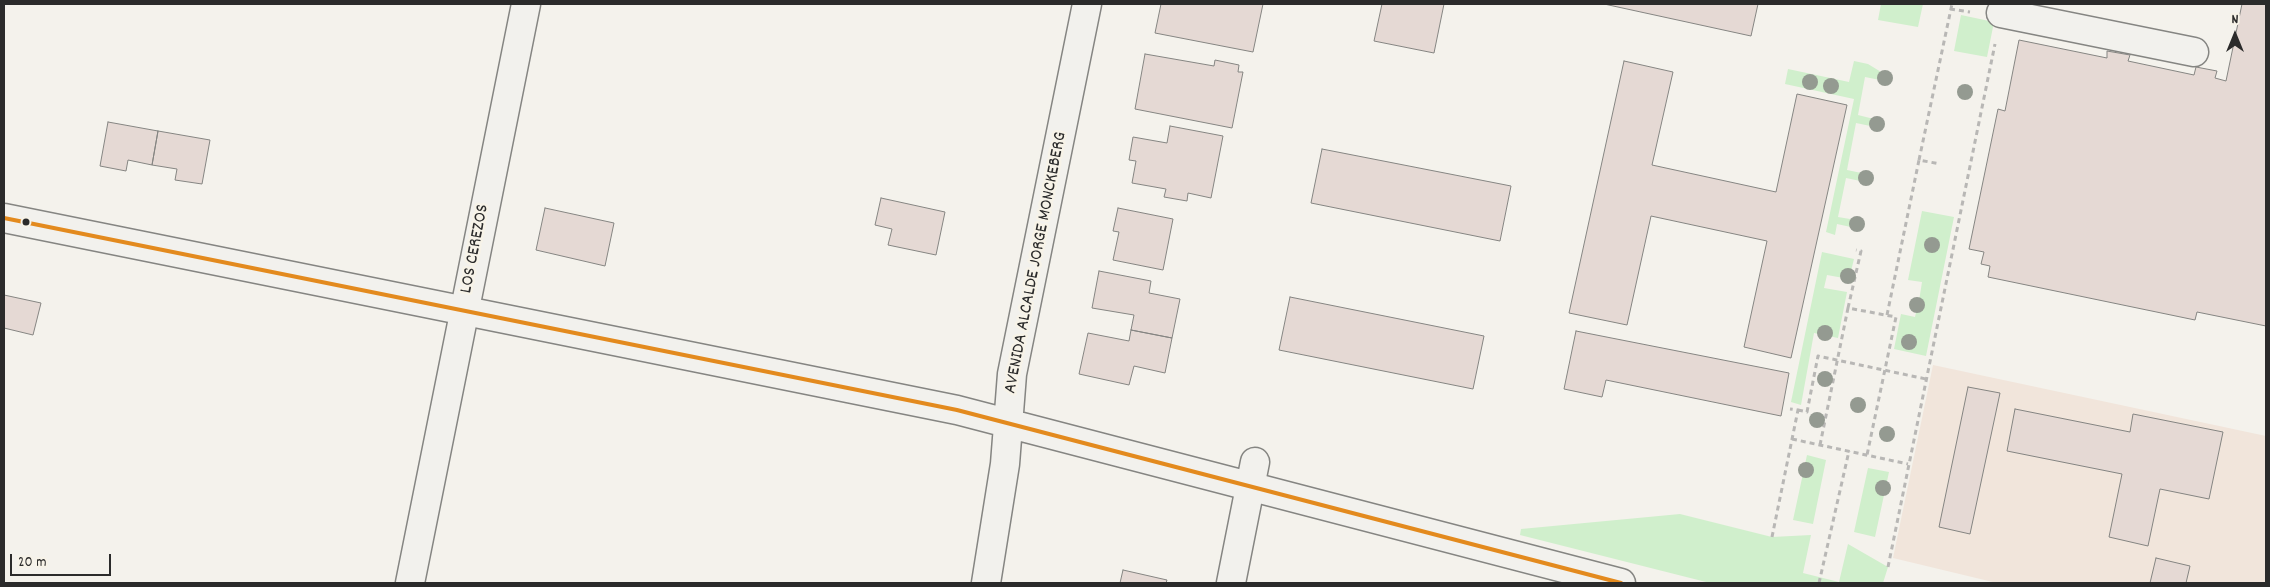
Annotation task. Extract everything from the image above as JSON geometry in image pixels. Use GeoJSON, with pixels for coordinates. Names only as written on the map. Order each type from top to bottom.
{"type":"FeatureCollection","features":[{"type":"Feature","properties":{"kind":"main road","name":"LOS CEREZOS"},"geometry":{"type":"LineString","coordinates":[[410,583],[526,4]]}},
{"type":"Feature","properties":{"kind":"main road","name":"AVENIDA ALCALDE JORGE MONCKEBERG"},"geometry":{"type":"LineString","coordinates":[[986,583],[1005,464],[1012,374],[1087,4]]}},
{"type":"Feature","properties":{"kind":"main road"},"geometry":{"type":"LineString","coordinates":[[2001,13],[2194,52]]}},
{"type":"Feature","properties":{"kind":"main road"},"geometry":{"type":"LineString","coordinates":[[4,218],[464,309],[957,410],[1253,474],[1621,583]]}},
{"type":"Feature","properties":{"kind":"main road"},"geometry":{"type":"LineString","coordinates":[[1231,583],[1253,474]]}},
{"type":"Feature","properties":{"kind":"path"},"geometry":{"type":"LineString","coordinates":[[1887,316],[1952,4]]}},
{"type":"Feature","properties":{"kind":"path"},"geometry":{"type":"LineString","coordinates":[[1888,567],[2001,13]]}},
{"type":"Feature","properties":{"kind":"path"},"geometry":{"type":"LineString","coordinates":[[1918,160],[1940,164]]}},
{"type":"Feature","properties":{"kind":"path"},"geometry":{"type":"LineString","coordinates":[[1820,445],[1861,251],[1856,250]]}},
{"type":"Feature","properties":{"kind":"path"},"geometry":{"type":"LineString","coordinates":[[1848,308],[1896,317],[1867,455]]}},
{"type":"Feature","properties":{"kind":"path"},"geometry":{"type":"LineString","coordinates":[[1790,408],[1807,412],[1818,356],[1926,379]]}},
{"type":"Feature","properties":{"kind":"path"},"geometry":{"type":"LineString","coordinates":[[1772,538],[1798,410]]}},
{"type":"Feature","properties":{"kind":"path"},"geometry":{"type":"LineString","coordinates":[[1792,439],[1909,464]]}},
{"type":"Feature","properties":{"kind":"path"},"geometry":{"type":"LineString","coordinates":[[1819,583],[1848,451]]}},
{"type":"Feature","properties":{"kind":"shaded area"},"geometry":{"type":"Polygon","coordinates":[[[1933,365],[2266,436],[2266,583],[1997,583],[1893,558],[1933,365]]]}},
{"type":"Feature","properties":{"kind":"green space"},"geometry":{"type":"Polygon","coordinates":[[[1881,4],[1923,4],[1918,27],[1878,20],[1881,4]]]}},
{"type":"Feature","properties":{"kind":"green space"},"geometry":{"type":"Polygon","coordinates":[[[1961,15],[1994,22],[1987,57],[1954,51],[1961,15]]]}},
{"type":"Feature","properties":{"kind":"green space"},"geometry":{"type":"Polygon","coordinates":[[[1854,61],[1868,64],[1891,78],[1890,82],[1865,77],[1858,115],[1882,121],[1880,128],[1856,123],[1847,170],[1871,175],[1870,183],[1846,178],[1838,217],[1862,221],[1860,229],[1837,224],[1835,235],[1826,232],[1854,99],[1785,84],[1788,69],[1849,82],[1854,61]]]}},
{"type":"Feature","properties":{"kind":"green space"},"geometry":{"type":"Polygon","coordinates":[[[1922,211],[1954,217],[1926,356],[1894,349],[1901,314],[1915,317],[1917,308],[1913,307],[1915,300],[1919,301],[1922,282],[1908,280],[1922,211]]]}},
{"type":"Feature","properties":{"kind":"green space"},"geometry":{"type":"Polygon","coordinates":[[[1822,252],[1854,259],[1849,279],[1827,275],[1824,288],[1847,292],[1838,338],[1814,333],[1801,405],[1791,402],[1822,252]]]}},
{"type":"Feature","properties":{"kind":"green space"},"geometry":{"type":"Polygon","coordinates":[[[1807,455],[1826,460],[1813,524],[1793,520],[1807,455]]]}},
{"type":"Feature","properties":{"kind":"green space"},"geometry":{"type":"Polygon","coordinates":[[[1868,468],[1889,472],[1875,537],[1854,532],[1868,468]]]}},
{"type":"Feature","properties":{"kind":"green space"},"geometry":{"type":"Polygon","coordinates":[[[1680,514],[1772,537],[1811,535],[1803,573],[1839,582],[1848,544],[1888,567],[1883,583],[1710,583],[1520,535],[1521,529],[1680,514]]]}},
{"type":"Feature","properties":{"kind":"building"},"geometry":{"type":"Polygon","coordinates":[[[1161,4],[1263,4],[1253,52],[1155,33],[1161,4]]]}},
{"type":"Feature","properties":{"kind":"building"},"geometry":{"type":"Polygon","coordinates":[[[1382,4],[1444,4],[1434,53],[1374,41],[1382,4]]]}},
{"type":"Feature","properties":{"kind":"building"},"geometry":{"type":"Polygon","coordinates":[[[1604,4],[1758,4],[1751,36],[1604,4]]]}},
{"type":"Feature","properties":{"kind":"building"},"geometry":{"type":"Polygon","coordinates":[[[2242,4],[2266,4],[2266,326],[2197,312],[2195,320],[1988,277],[1990,266],[1981,264],[1984,252],[1969,249],[1998,109],[2005,111],[2019,40],[2107,58],[2107,51],[2130,55],[2128,61],[2194,75],[2196,67],[2217,71],[2215,78],[2226,81],[2242,4]]]}},
{"type":"Feature","properties":{"kind":"building"},"geometry":{"type":"Polygon","coordinates":[[[1145,54],[1214,66],[1215,60],[1239,65],[1238,72],[1243,72],[1232,128],[1135,109],[1145,54]]]}},
{"type":"Feature","properties":{"kind":"building"},"geometry":{"type":"Polygon","coordinates":[[[1624,61],[1673,72],[1652,165],[1776,192],[1797,94],[1847,105],[1791,358],[1744,347],[1767,241],[1651,216],[1627,325],[1569,313],[1624,61]]]}},
{"type":"Feature","properties":{"kind":"building"},"geometry":{"type":"Polygon","coordinates":[[[108,122],[158,131],[152,165],[128,160],[126,171],[100,166],[108,122]]]}},
{"type":"Feature","properties":{"kind":"building"},"geometry":{"type":"Polygon","coordinates":[[[1170,126],[1223,136],[1211,198],[1188,193],[1187,201],[1164,197],[1166,189],[1132,183],[1136,161],[1129,160],[1133,137],[1167,143],[1170,126]]]}},
{"type":"Feature","properties":{"kind":"building"},"geometry":{"type":"Polygon","coordinates":[[[158,131],[210,140],[202,184],[175,180],[177,169],[152,165],[158,131]]]}},
{"type":"Feature","properties":{"kind":"building"},"geometry":{"type":"Polygon","coordinates":[[[1322,149],[1511,186],[1500,241],[1311,203],[1322,149]]]}},
{"type":"Feature","properties":{"kind":"building"},"geometry":{"type":"Polygon","coordinates":[[[881,198],[945,212],[936,255],[888,245],[892,229],[875,225],[881,198]]]}},
{"type":"Feature","properties":{"kind":"building"},"geometry":{"type":"Polygon","coordinates":[[[545,208],[614,223],[605,266],[536,250],[545,208]]]}},
{"type":"Feature","properties":{"kind":"building"},"geometry":{"type":"Polygon","coordinates":[[[1118,208],[1173,219],[1163,270],[1113,260],[1119,232],[1113,231],[1118,208]]]}},
{"type":"Feature","properties":{"kind":"building"},"geometry":{"type":"Polygon","coordinates":[[[1099,271],[1151,281],[1149,293],[1180,299],[1172,338],[1131,330],[1134,315],[1092,308],[1099,271]]]}},
{"type":"Feature","properties":{"kind":"building"},"geometry":{"type":"Polygon","coordinates":[[[4,295],[41,303],[33,335],[4,328],[4,295]]]}},
{"type":"Feature","properties":{"kind":"building"},"geometry":{"type":"Polygon","coordinates":[[[1290,297],[1484,336],[1473,389],[1279,350],[1290,297]]]}},
{"type":"Feature","properties":{"kind":"building"},"geometry":{"type":"Polygon","coordinates":[[[1131,330],[1172,338],[1165,373],[1134,366],[1129,385],[1079,374],[1088,333],[1129,341],[1131,330]]]}},
{"type":"Feature","properties":{"kind":"building"},"geometry":{"type":"Polygon","coordinates":[[[1576,331],[1789,373],[1781,416],[1606,380],[1602,397],[1564,389],[1576,331]]]}},
{"type":"Feature","properties":{"kind":"building"},"geometry":{"type":"Polygon","coordinates":[[[1968,387],[2000,393],[1970,534],[1939,527],[1968,387]]]}},
{"type":"Feature","properties":{"kind":"building"},"geometry":{"type":"Polygon","coordinates":[[[2015,409],[2130,432],[2133,414],[2223,432],[2209,499],[2160,489],[2148,546],[2109,537],[2122,474],[2007,451],[2015,409]]]}},
{"type":"Feature","properties":{"kind":"building"},"geometry":{"type":"Polygon","coordinates":[[[2156,558],[2190,566],[2186,583],[2150,583],[2156,558]]]}},
{"type":"Feature","properties":{"kind":"building"},"geometry":{"type":"Polygon","coordinates":[[[1123,570],[1167,580],[1166,583],[1120,583],[1123,570]]]}},
{"type":"Feature","properties":{"kind":"transit line"},"geometry":{"type":"LineString","coordinates":[[4,218],[957,410],[1621,583]]}}]}
